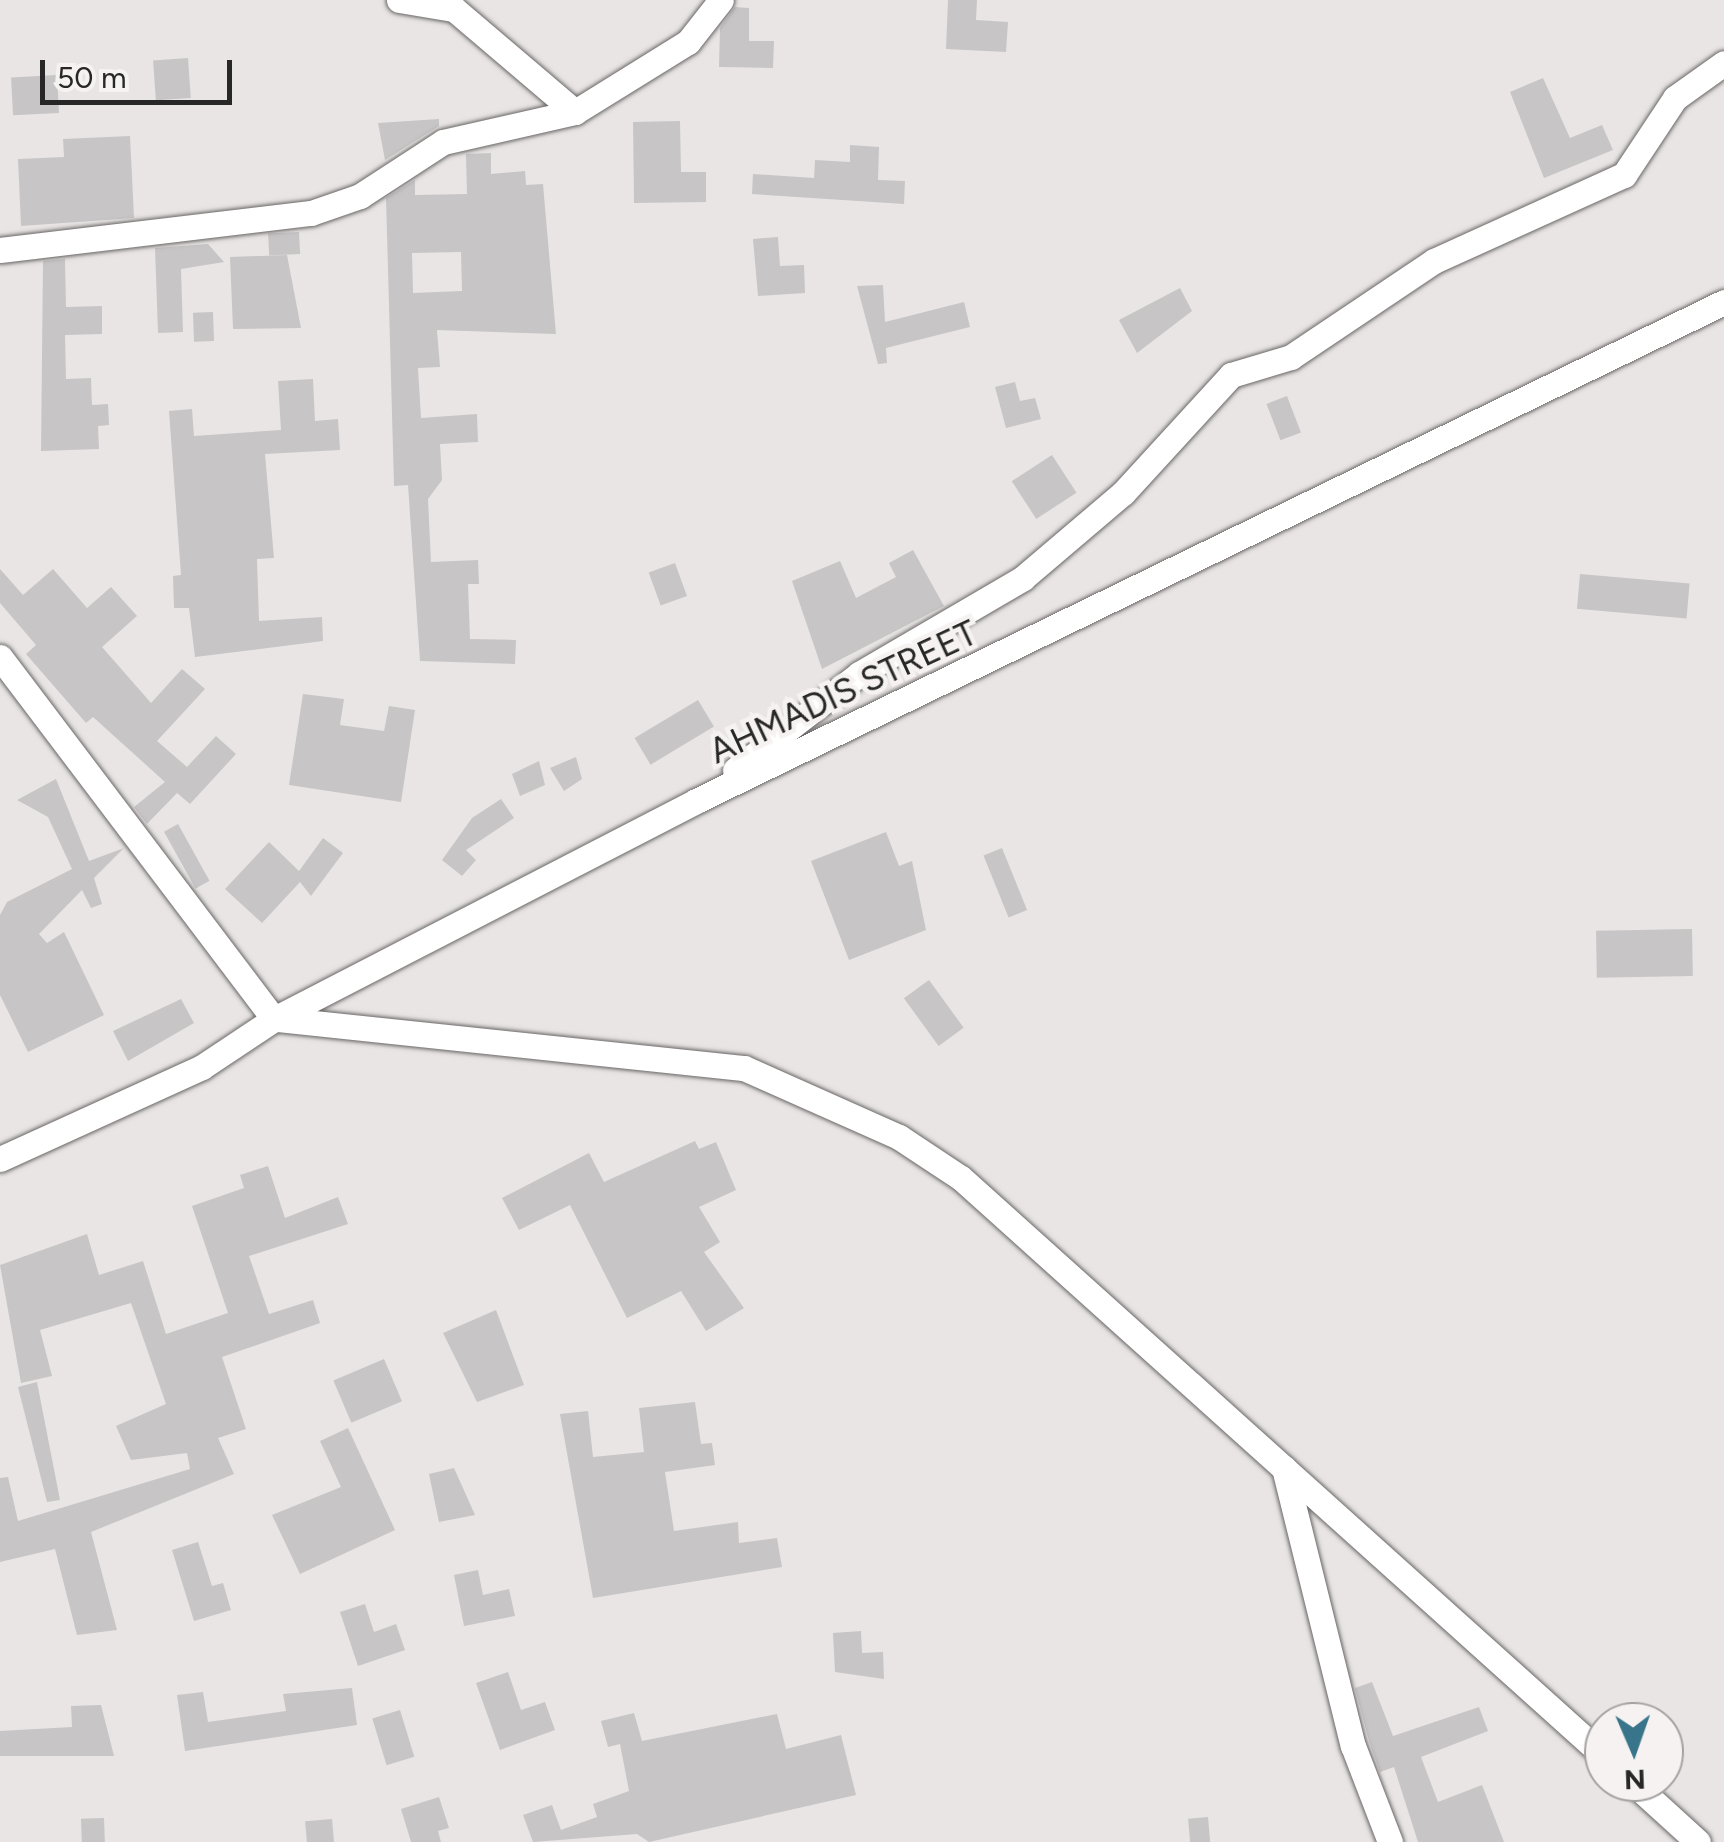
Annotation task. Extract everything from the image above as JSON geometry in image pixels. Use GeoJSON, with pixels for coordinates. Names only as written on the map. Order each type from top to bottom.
{"type":"FeatureCollection","features":[{"type":"Feature","properties":{"kind":"street"},"geometry":{"type":"LineString","coordinates":[[399,0],[454,9],[575,112]]}},
{"type":"Feature","properties":{"kind":"street"},"geometry":{"type":"LineString","coordinates":[[0,250],[311,213],[360,196],[443,142],[575,112],[688,42],[721,0]]}},
{"type":"Feature","properties":{"kind":"street"},"geometry":{"type":"LineString","coordinates":[[696,800],[859,674],[1023,578],[1123,493],[1231,375],[1291,357],[1434,261],[1624,174],[1675,98],[1724,63]]}},
{"type":"Feature","properties":{"kind":"street","name":"AHMADIS STREET"},"geometry":{"type":"LineString","coordinates":[[0,1160],[202,1067],[274,1020],[696,800],[1724,302]]}},
{"type":"Feature","properties":{"kind":"street"},"geometry":{"type":"LineString","coordinates":[[0,657],[274,1020],[744,1068],[900,1137],[961,1178],[1584,1738]]}},
{"type":"Feature","properties":{"kind":"street"},"geometry":{"type":"LineString","coordinates":[[1283,1464],[1353,1746],[1390,1842]]}},
{"type":"Feature","properties":{"kind":"street"},"geometry":{"type":"LineString","coordinates":[[1654,1802],[1698,1842]]}},
{"type":"Feature","properties":{"kind":"building"},"geometry":{"type":"Polygon","coordinates":[[[948,0],[977,0],[976,20],[1008,22],[1006,52],[946,49],[948,0]]]}},
{"type":"Feature","properties":{"kind":"building"},"geometry":{"type":"Polygon","coordinates":[[[735,7],[749,8],[749,41],[774,41],[773,68],[719,67],[720,28],[735,7]]]}},
{"type":"Feature","properties":{"kind":"building"},"geometry":{"type":"Polygon","coordinates":[[[188,58],[191,98],[156,100],[153,60],[188,58]]]}},
{"type":"Feature","properties":{"kind":"building"},"geometry":{"type":"Polygon","coordinates":[[[57,75],[59,113],[13,115],[11,77],[57,75]]]}},
{"type":"Feature","properties":{"kind":"building"},"geometry":{"type":"Polygon","coordinates":[[[1543,78],[1570,138],[1602,125],[1613,150],[1544,178],[1510,92],[1543,78]]]}},
{"type":"Feature","properties":{"kind":"building"},"geometry":{"type":"Polygon","coordinates":[[[439,119],[439,126],[385,160],[378,123],[439,119]]]}},
{"type":"Feature","properties":{"kind":"building"},"geometry":{"type":"Polygon","coordinates":[[[680,121],[681,172],[706,172],[706,202],[634,203],[633,122],[680,121]]]}},
{"type":"Feature","properties":{"kind":"building"},"geometry":{"type":"Polygon","coordinates":[[[130,136],[134,218],[21,226],[18,159],[64,157],[63,139],[130,136]]]}},
{"type":"Feature","properties":{"kind":"building"},"geometry":{"type":"Polygon","coordinates":[[[850,145],[879,147],[878,180],[905,181],[904,204],[752,194],[753,174],[814,178],[815,160],[850,162],[850,145]]]}},
{"type":"Feature","properties":{"kind":"building"},"geometry":{"type":"Polygon","coordinates":[[[491,153],[491,174],[525,171],[526,185],[543,184],[556,334],[437,330],[440,367],[418,368],[421,418],[477,414],[478,442],[440,444],[442,480],[428,499],[431,562],[478,560],[479,584],[468,584],[470,639],[516,640],[515,664],[420,661],[408,485],[394,486],[386,198],[415,180],[415,195],[467,194],[466,154],[491,153]],[[461,252],[412,253],[413,293],[462,291],[461,252]]]}},
{"type":"Feature","properties":{"kind":"building"},"geometry":{"type":"Polygon","coordinates":[[[299,232],[300,254],[269,256],[268,234],[299,232]]]}},
{"type":"Feature","properties":{"kind":"building"},"geometry":{"type":"Polygon","coordinates":[[[778,237],[780,266],[804,265],[805,293],[758,296],[753,239],[778,237]]]}},
{"type":"Feature","properties":{"kind":"building"},"geometry":{"type":"Polygon","coordinates":[[[208,244],[224,262],[181,269],[183,332],[158,333],[155,248],[208,244]]]}},
{"type":"Feature","properties":{"kind":"building"},"geometry":{"type":"Polygon","coordinates":[[[287,255],[301,328],[233,329],[230,257],[287,255]]]}},
{"type":"Feature","properties":{"kind":"building"},"geometry":{"type":"Polygon","coordinates":[[[65,259],[66,307],[102,306],[102,334],[65,335],[66,379],[91,378],[92,405],[108,404],[109,425],[98,426],[99,449],[41,451],[43,261],[65,259]]]}},
{"type":"Feature","properties":{"kind":"building"},"geometry":{"type":"Polygon","coordinates":[[[883,285],[885,322],[964,302],[970,327],[886,348],[887,363],[878,364],[857,286],[883,285]]]}},
{"type":"Feature","properties":{"kind":"building"},"geometry":{"type":"Polygon","coordinates":[[[1180,288],[1192,311],[1137,353],[1119,320],[1180,288]]]}},
{"type":"Feature","properties":{"kind":"building"},"geometry":{"type":"Polygon","coordinates":[[[213,312],[214,341],[194,342],[193,313],[213,312]]]}},
{"type":"Feature","properties":{"kind":"building"},"geometry":{"type":"Polygon","coordinates":[[[313,379],[315,421],[338,419],[340,450],[265,454],[274,558],[257,559],[259,621],[322,617],[323,641],[195,657],[189,608],[174,608],[173,576],[181,575],[169,411],[192,409],[194,436],[281,430],[278,381],[313,379]]]}},
{"type":"Feature","properties":{"kind":"building"},"geometry":{"type":"Polygon","coordinates":[[[1015,382],[1020,401],[1035,398],[1041,419],[1006,428],[995,387],[1015,382]]]}},
{"type":"Feature","properties":{"kind":"building"},"geometry":{"type":"Polygon","coordinates":[[[1287,396],[1301,432],[1280,440],[1266,404],[1287,396]]]}},
{"type":"Feature","properties":{"kind":"building"},"geometry":{"type":"Polygon","coordinates":[[[1052,455],[1077,493],[1036,519],[1012,481],[1052,455]]]}},
{"type":"Feature","properties":{"kind":"building"},"geometry":{"type":"Polygon","coordinates":[[[913,550],[944,606],[822,669],[792,581],[840,561],[856,598],[896,577],[889,563],[913,550]]]}},
{"type":"Feature","properties":{"kind":"building"},"geometry":{"type":"Polygon","coordinates":[[[675,563],[687,596],[661,605],[649,573],[675,563]]]}},
{"type":"Feature","properties":{"kind":"building"},"geometry":{"type":"Polygon","coordinates":[[[0,569],[23,595],[53,569],[87,608],[111,587],[137,616],[102,647],[151,703],[182,669],[205,689],[157,741],[187,767],[216,736],[236,754],[190,804],[177,793],[147,824],[134,807],[165,782],[93,717],[86,723],[26,654],[36,645],[0,603],[0,569]]]}},
{"type":"Feature","properties":{"kind":"building"},"geometry":{"type":"Polygon","coordinates":[[[1580,574],[1690,584],[1687,618],[1577,609],[1580,574]]]}},
{"type":"Feature","properties":{"kind":"building"},"geometry":{"type":"Polygon","coordinates":[[[303,694],[344,699],[340,725],[384,731],[389,706],[415,710],[401,802],[289,785],[303,694]]]}},
{"type":"Feature","properties":{"kind":"building"},"geometry":{"type":"Polygon","coordinates":[[[698,700],[714,727],[651,765],[635,738],[698,700]]]}},
{"type":"Feature","properties":{"kind":"building"},"geometry":{"type":"Polygon","coordinates":[[[576,757],[582,779],[564,791],[550,768],[576,757]]]}},
{"type":"Feature","properties":{"kind":"building"},"geometry":{"type":"Polygon","coordinates":[[[539,761],[545,785],[520,796],[512,774],[539,761]]]}},
{"type":"Feature","properties":{"kind":"building"},"geometry":{"type":"Polygon","coordinates":[[[56,779],[89,861],[124,848],[94,878],[102,904],[91,908],[82,890],[39,934],[47,943],[64,932],[104,1015],[28,1052],[0,995],[0,915],[7,902],[72,869],[48,817],[17,800],[56,779]]]}},
{"type":"Feature","properties":{"kind":"building"},"geometry":{"type":"Polygon","coordinates":[[[501,799],[514,818],[466,850],[476,860],[462,876],[442,860],[472,818],[501,799]]]}},
{"type":"Feature","properties":{"kind":"building"},"geometry":{"type":"Polygon","coordinates":[[[178,824],[210,881],[196,889],[164,832],[178,824]]]}},
{"type":"Feature","properties":{"kind":"building"},"geometry":{"type":"Polygon","coordinates":[[[886,832],[899,866],[912,861],[926,930],[849,960],[811,861],[886,832]]]}},
{"type":"Feature","properties":{"kind":"building"},"geometry":{"type":"Polygon","coordinates":[[[323,838],[343,853],[311,896],[300,882],[262,923],[225,889],[269,842],[299,871],[323,838]]]}},
{"type":"Feature","properties":{"kind":"building"},"geometry":{"type":"Polygon","coordinates":[[[1002,848],[1027,910],[1009,918],[983,855],[1002,848]]]}},
{"type":"Feature","properties":{"kind":"building"},"geometry":{"type":"Polygon","coordinates":[[[1692,929],[1693,976],[1597,978],[1596,931],[1692,929]]]}},
{"type":"Feature","properties":{"kind":"building"},"geometry":{"type":"Polygon","coordinates":[[[929,980],[964,1028],[939,1046],[904,998],[929,980]]]}},
{"type":"Feature","properties":{"kind":"building"},"geometry":{"type":"Polygon","coordinates":[[[181,999],[194,1023],[128,1061],[113,1031],[181,999]]]}},
{"type":"Feature","properties":{"kind":"building"},"geometry":{"type":"Polygon","coordinates":[[[695,1141],[699,1149],[716,1142],[736,1190],[699,1207],[720,1242],[704,1252],[744,1308],[706,1331],[681,1291],[627,1318],[570,1205],[519,1230],[502,1198],[589,1153],[604,1182],[695,1141]]]}},
{"type":"Feature","properties":{"kind":"building"},"geometry":{"type":"Polygon","coordinates":[[[268,1166],[285,1218],[338,1197],[348,1224],[249,1256],[269,1314],[313,1300],[320,1323],[222,1357],[246,1429],[218,1438],[234,1474],[91,1532],[117,1630],[77,1635],[55,1549],[0,1562],[0,1478],[8,1477],[18,1521],[190,1469],[187,1453],[131,1460],[116,1426],[166,1404],[131,1303],[40,1330],[52,1376],[21,1383],[0,1265],[87,1234],[99,1275],[143,1261],[166,1334],[228,1313],[192,1206],[244,1188],[240,1175],[268,1166]]]}},
{"type":"Feature","properties":{"kind":"building"},"geometry":{"type":"Polygon","coordinates":[[[496,1310],[524,1385],[477,1402],[443,1333],[496,1310]]]}},
{"type":"Feature","properties":{"kind":"building"},"geometry":{"type":"Polygon","coordinates":[[[384,1359],[402,1401],[351,1423],[333,1380],[384,1359]]]}},
{"type":"Feature","properties":{"kind":"building"},"geometry":{"type":"Polygon","coordinates":[[[37,1382],[60,1500],[47,1502],[18,1387],[37,1382]]]}},
{"type":"Feature","properties":{"kind":"building"},"geometry":{"type":"Polygon","coordinates":[[[695,1402],[701,1444],[712,1443],[715,1465],[665,1472],[674,1531],[738,1522],[739,1543],[777,1538],[782,1567],[593,1598],[560,1414],[588,1411],[593,1457],[644,1452],[639,1408],[695,1402]]]}},
{"type":"Feature","properties":{"kind":"building"},"geometry":{"type":"Polygon","coordinates":[[[348,1428],[395,1530],[300,1574],[272,1515],[341,1487],[320,1441],[348,1428]]]}},
{"type":"Feature","properties":{"kind":"building"},"geometry":{"type":"Polygon","coordinates":[[[454,1468],[475,1515],[439,1522],[429,1474],[454,1468]]]}},
{"type":"Feature","properties":{"kind":"building"},"geometry":{"type":"Polygon","coordinates":[[[198,1542],[212,1586],[223,1583],[231,1610],[194,1621],[172,1550],[198,1542]]]}},
{"type":"Feature","properties":{"kind":"building"},"geometry":{"type":"Polygon","coordinates":[[[478,1570],[483,1595],[509,1589],[515,1616],[464,1626],[454,1575],[478,1570]]]}},
{"type":"Feature","properties":{"kind":"building"},"geometry":{"type":"Polygon","coordinates":[[[365,1604],[374,1632],[396,1624],[405,1650],[358,1666],[340,1612],[365,1604]]]}},
{"type":"Feature","properties":{"kind":"building"},"geometry":{"type":"Polygon","coordinates":[[[861,1631],[862,1653],[883,1652],[884,1679],[835,1672],[833,1633],[861,1631]]]}},
{"type":"Feature","properties":{"kind":"building"},"geometry":{"type":"Polygon","coordinates":[[[508,1672],[521,1710],[545,1702],[555,1730],[500,1750],[476,1683],[508,1672]]]}},
{"type":"Feature","properties":{"kind":"building"},"geometry":{"type":"Polygon","coordinates":[[[1372,1682],[1393,1736],[1479,1707],[1488,1731],[1421,1757],[1438,1802],[1482,1785],[1504,1842],[1418,1842],[1394,1767],[1380,1772],[1369,1741],[1355,1688],[1372,1682]]]}},
{"type":"Feature","properties":{"kind":"building"},"geometry":{"type":"Polygon","coordinates":[[[352,1688],[357,1725],[185,1751],[177,1695],[203,1692],[208,1722],[286,1711],[283,1694],[352,1688]]]}},
{"type":"Feature","properties":{"kind":"building"},"geometry":{"type":"Polygon","coordinates":[[[101,1705],[114,1756],[0,1756],[0,1731],[72,1727],[71,1706],[101,1705]]]}},
{"type":"Feature","properties":{"kind":"building"},"geometry":{"type":"Polygon","coordinates":[[[400,1710],[414,1757],[387,1765],[372,1718],[400,1710]]]}},
{"type":"Feature","properties":{"kind":"building"},"geometry":{"type":"Polygon","coordinates":[[[634,1713],[642,1741],[777,1714],[786,1749],[841,1735],[856,1795],[649,1842],[637,1834],[533,1842],[523,1815],[552,1805],[561,1830],[597,1817],[593,1804],[629,1791],[620,1744],[608,1747],[601,1721],[634,1713]]]}},
{"type":"Feature","properties":{"kind":"building"},"geometry":{"type":"Polygon","coordinates":[[[439,1797],[449,1828],[438,1831],[441,1842],[411,1842],[401,1809],[439,1797]]]}},
{"type":"Feature","properties":{"kind":"building"},"geometry":{"type":"Polygon","coordinates":[[[1208,1817],[1210,1842],[1190,1842],[1188,1819],[1208,1817]]]}},
{"type":"Feature","properties":{"kind":"building"},"geometry":{"type":"Polygon","coordinates":[[[104,1818],[105,1842],[82,1842],[81,1819],[104,1818]]]}},
{"type":"Feature","properties":{"kind":"building"},"geometry":{"type":"Polygon","coordinates":[[[332,1819],[334,1842],[307,1842],[305,1821],[332,1819]]]}}]}
